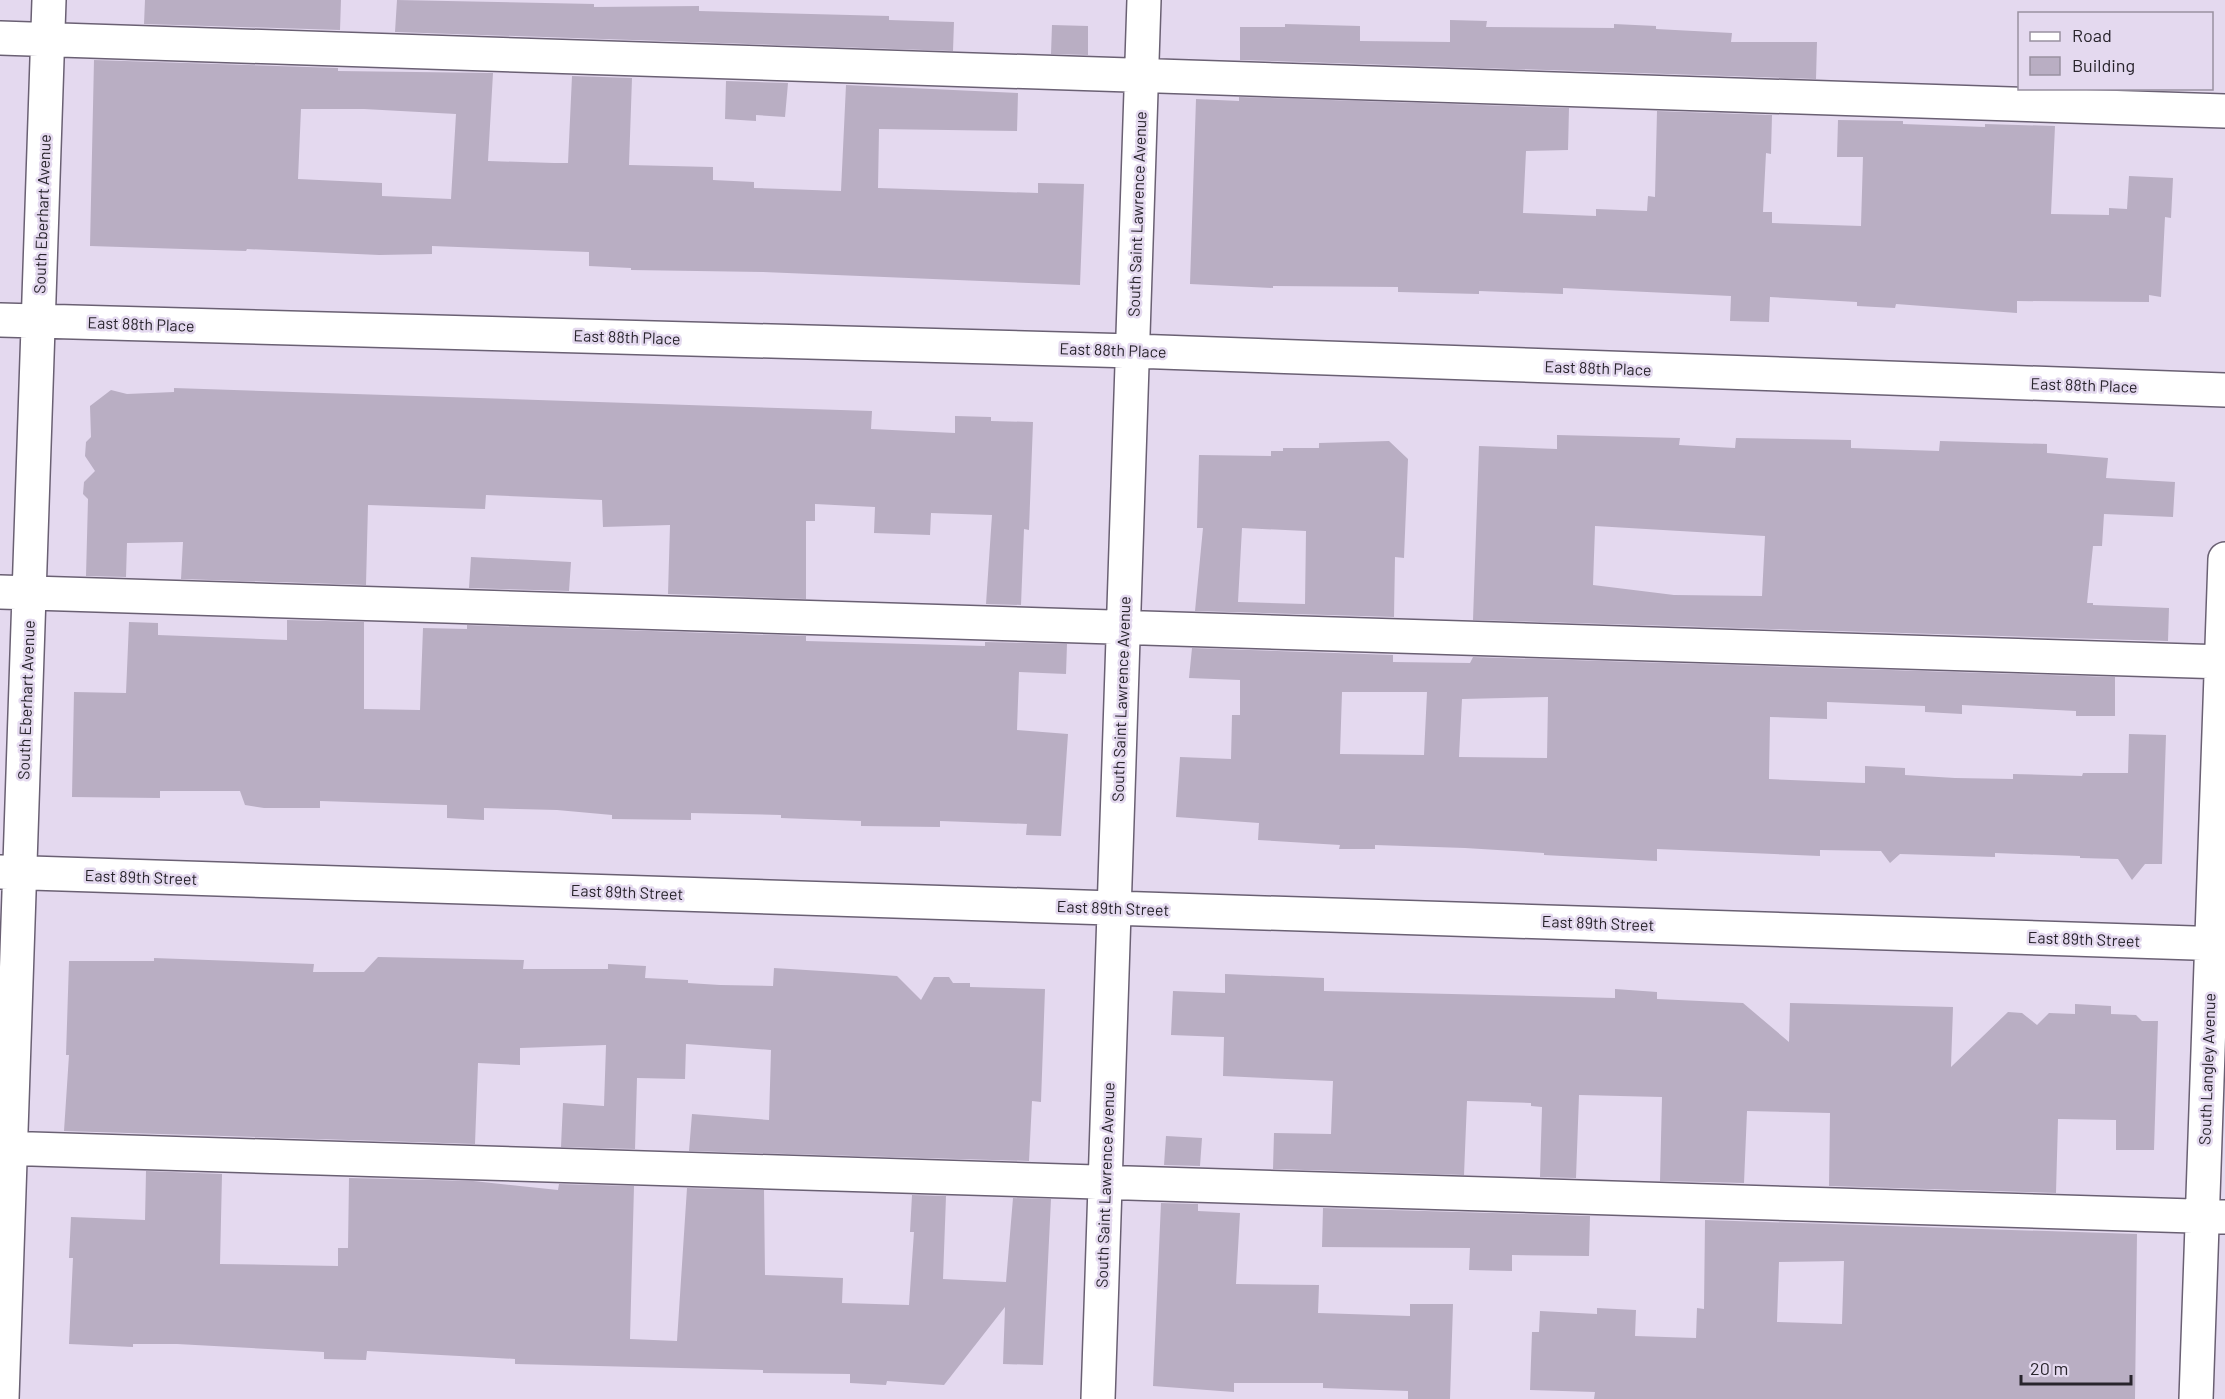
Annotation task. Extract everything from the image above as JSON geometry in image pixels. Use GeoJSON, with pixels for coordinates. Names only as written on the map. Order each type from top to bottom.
{"type":"FeatureCollection","features":[{"type":"Feature","properties":{"kind":"street","name":"South Eberhart Avenue"},"geometry":{"type":"LineString","coordinates":[[2,1399],[15,593],[38,321],[49,0]]}},
{"type":"Feature","properties":{"kind":"street","name":"South Saint Lawrence Avenue"},"geometry":{"type":"LineString","coordinates":[[1098,1399],[1144,0]]}},
{"type":"Feature","properties":{"kind":"street"},"geometry":{"type":"LineString","coordinates":[[0,38],[2225,111]]}},
{"type":"Feature","properties":{"kind":"street","name":"East 88th Place"},"geometry":{"type":"LineString","coordinates":[[0,320],[1133,351],[2225,390]]}},
{"type":"Feature","properties":{"kind":"street","name":"South Langley Avenue"},"geometry":{"type":"LineString","coordinates":[[2196,1399],[2214,1217],[2225,559]]}},
{"type":"Feature","properties":{"kind":"street"},"geometry":{"type":"LineString","coordinates":[[15,593],[2223,662]]}},
{"type":"Feature","properties":{"kind":"street","name":"East 89th Street"},"geometry":{"type":"LineString","coordinates":[[10,872],[2218,944]]}},
{"type":"Feature","properties":{"kind":"street"},"geometry":{"type":"LineString","coordinates":[[5,1148],[2214,1217]]}},
{"type":"Feature","properties":{"kind":"building"},"geometry":{"type":"Polygon","coordinates":[[[145,0],[341,0],[340,30],[144,24],[145,0]]]}},
{"type":"Feature","properties":{"kind":"building"},"geometry":{"type":"Polygon","coordinates":[[[397,0],[594,4],[594,7],[699,6],[699,11],[889,16],[889,20],[954,22],[953,51],[395,32],[397,0]]]}},
{"type":"Feature","properties":{"kind":"building"},"geometry":{"type":"Polygon","coordinates":[[[1450,20],[1487,21],[1486,27],[1614,28],[1614,24],[1656,26],[1656,29],[1732,33],[1731,42],[1817,42],[1816,79],[1240,60],[1240,27],[1285,27],[1285,24],[1360,26],[1360,41],[1450,42],[1450,20]]]}},
{"type":"Feature","properties":{"kind":"building"},"geometry":{"type":"Polygon","coordinates":[[[1052,25],[1088,26],[1088,55],[1051,54],[1052,25]]]}},
{"type":"Feature","properties":{"kind":"building"},"geometry":{"type":"Polygon","coordinates":[[[94,60],[338,68],[338,71],[493,73],[488,161],[568,163],[572,76],[632,78],[629,165],[713,167],[713,180],[754,182],[754,188],[841,191],[846,85],[1018,93],[1017,131],[879,129],[878,188],[1038,193],[1038,183],[1084,184],[1080,285],[763,272],[631,270],[631,268],[589,266],[589,252],[432,246],[432,254],[379,255],[247,249],[246,251],[90,246],[94,60]],[[301,109],[298,179],[382,183],[382,196],[451,199],[456,114],[364,109],[301,109]]]}},
{"type":"Feature","properties":{"kind":"building"},"geometry":{"type":"Polygon","coordinates":[[[726,81],[788,83],[785,117],[756,115],[756,121],[725,119],[726,81]]]}},
{"type":"Feature","properties":{"kind":"building"},"geometry":{"type":"Polygon","coordinates":[[[1239,97],[1569,108],[1568,150],[1526,151],[1523,213],[1596,216],[1596,209],[1647,211],[1648,196],[1655,197],[1657,111],[1772,115],[1771,154],[1766,153],[1763,212],[1772,212],[1772,223],[1861,226],[1863,157],[1837,157],[1838,120],[1903,121],[1903,124],[1985,127],[1985,124],[2055,126],[2051,214],[2109,215],[2109,208],[2127,209],[2129,176],[2173,178],[2171,218],[2165,217],[2161,297],[2149,295],[2149,302],[2017,301],[2017,313],[1896,304],[1895,308],[1857,306],[1857,302],[1770,297],[1769,322],[1730,321],[1731,296],[1563,288],[1563,294],[1479,291],[1479,294],[1398,292],[1398,287],[1273,286],[1273,288],[1190,284],[1196,99],[1239,101],[1239,97]]]}},
{"type":"Feature","properties":{"kind":"building"},"geometry":{"type":"Polygon","coordinates":[[[174,388],[872,411],[871,429],[955,433],[955,416],[991,417],[991,421],[1033,422],[1029,530],[1024,529],[1021,605],[986,604],[992,515],[931,513],[930,535],[874,533],[875,507],[815,504],[815,521],[806,521],[806,599],[668,594],[670,525],[603,527],[602,500],[486,495],[485,509],[368,505],[366,585],[181,579],[183,542],[127,543],[126,577],[86,576],[88,499],[83,494],[84,482],[95,471],[85,456],[86,442],[91,437],[90,406],[111,390],[127,394],[174,392],[174,388]]]}},
{"type":"Feature","properties":{"kind":"building"},"geometry":{"type":"Polygon","coordinates":[[[1557,435],[1680,438],[1679,445],[1735,448],[1736,438],[1851,440],[1851,448],[1939,451],[1940,441],[2047,444],[2047,453],[2108,458],[2106,478],[2175,482],[2173,517],[2104,514],[2102,546],[2093,546],[2087,603],[2169,608],[2168,641],[1473,620],[1479,446],[1557,449],[1557,435]],[[1595,526],[1593,585],[1674,595],[1762,596],[1765,536],[1595,526]]]}},
{"type":"Feature","properties":{"kind":"building"},"geometry":{"type":"Polygon","coordinates":[[[1389,441],[1408,459],[1404,558],[1395,557],[1394,617],[1195,611],[1203,528],[1197,528],[1199,455],[1271,456],[1271,451],[1283,451],[1283,448],[1319,448],[1319,443],[1389,441]],[[1242,528],[1238,602],[1305,604],[1306,531],[1242,528]]]}},
{"type":"Feature","properties":{"kind":"building"},"geometry":{"type":"Polygon","coordinates":[[[471,557],[571,562],[569,591],[469,588],[471,557]]]}},
{"type":"Feature","properties":{"kind":"building"},"geometry":{"type":"Polygon","coordinates":[[[287,620],[364,622],[364,709],[420,710],[423,628],[467,629],[467,625],[806,636],[806,641],[985,646],[985,642],[1067,644],[1066,674],[1019,672],[1017,730],[1068,734],[1061,836],[1026,835],[1027,824],[940,821],[940,827],[861,826],[861,821],[781,818],[781,815],[691,813],[691,820],[612,819],[612,815],[557,810],[484,808],[484,820],[447,818],[447,805],[320,801],[320,808],[264,808],[245,805],[240,791],[160,791],[160,798],[72,797],[74,692],[126,693],[129,622],[158,623],[158,635],[287,640],[287,620]]]}},
{"type":"Feature","properties":{"kind":"building"},"geometry":{"type":"Polygon","coordinates":[[[1192,648],[1393,655],[1393,662],[1470,663],[1473,657],[2115,677],[2115,716],[2076,716],[2076,711],[1962,705],[1962,714],[1925,712],[1925,706],[1827,702],[1827,719],[1770,717],[1769,779],[1865,783],[1865,766],[1905,768],[1905,775],[1955,778],[2013,779],[2013,774],[2082,776],[2083,773],[2128,773],[2129,734],[2166,735],[2162,864],[2145,864],[2132,880],[2118,859],[2080,858],[2080,856],[1995,853],[1995,857],[1900,854],[1890,863],[1881,851],[1820,850],[1820,856],[1657,849],[1657,861],[1465,848],[1375,845],[1375,849],[1339,849],[1340,845],[1258,840],[1259,823],[1176,817],[1180,757],[1231,759],[1232,715],[1240,715],[1240,680],[1189,678],[1192,648]],[[1342,692],[1340,754],[1424,755],[1427,692],[1342,692]],[[1548,697],[1462,699],[1459,757],[1547,758],[1548,697]]]}},
{"type":"Feature","properties":{"kind":"building"},"geometry":{"type":"Polygon","coordinates":[[[378,957],[524,960],[523,969],[608,969],[608,964],[646,966],[645,978],[688,980],[688,983],[720,985],[773,986],[774,968],[897,976],[921,1000],[934,977],[949,977],[953,983],[970,983],[970,987],[1045,989],[1041,1102],[1032,1101],[1029,1161],[689,1151],[692,1114],[769,1120],[771,1050],[686,1044],[685,1079],[637,1078],[635,1149],[561,1147],[563,1103],[604,1106],[606,1045],[520,1048],[520,1065],[478,1063],[475,1144],[64,1131],[69,1055],[66,1055],[69,961],[154,961],[154,958],[314,964],[313,972],[364,972],[378,957]]]}},
{"type":"Feature","properties":{"kind":"building"},"geometry":{"type":"Polygon","coordinates":[[[1225,974],[1324,978],[1324,991],[1615,998],[1615,989],[1657,992],[1657,999],[1743,1003],[1789,1042],[1790,1003],[1953,1007],[1951,1067],[2008,1012],[2022,1013],[2037,1025],[2049,1013],[2075,1014],[2075,1004],[2111,1006],[2111,1014],[2136,1015],[2142,1021],[2158,1021],[2154,1150],[2116,1150],[2116,1120],[2058,1119],[2056,1193],[1829,1186],[1830,1113],[1747,1111],[1744,1183],[1660,1181],[1662,1097],[1579,1095],[1576,1178],[1540,1177],[1542,1107],[1531,1106],[1531,1103],[1467,1101],[1464,1175],[1273,1169],[1274,1133],[1331,1134],[1333,1081],[1223,1076],[1224,1037],[1171,1035],[1173,991],[1225,993],[1225,974]]]}},
{"type":"Feature","properties":{"kind":"building"},"geometry":{"type":"Polygon","coordinates":[[[1166,1136],[1202,1138],[1200,1166],[1164,1165],[1166,1136]]]}},
{"type":"Feature","properties":{"kind":"building"},"geometry":{"type":"Polygon","coordinates":[[[146,1171],[222,1174],[220,1264],[338,1266],[338,1248],[348,1248],[349,1178],[473,1181],[558,1190],[559,1184],[634,1186],[630,1339],[677,1341],[687,1188],[764,1190],[765,1275],[843,1278],[842,1303],[909,1305],[914,1232],[910,1232],[912,1195],[946,1196],[943,1279],[1006,1282],[1013,1198],[1051,1199],[1043,1365],[1003,1364],[1005,1307],[944,1385],[887,1381],[886,1385],[850,1383],[850,1374],[515,1364],[515,1359],[367,1351],[366,1360],[324,1359],[324,1352],[177,1344],[133,1344],[133,1347],[69,1344],[73,1258],[69,1258],[71,1217],[145,1220],[146,1171]]]}},
{"type":"Feature","properties":{"kind":"building"},"geometry":{"type":"Polygon","coordinates":[[[1161,1203],[1198,1204],[1198,1211],[1240,1213],[1236,1284],[1319,1285],[1318,1313],[1410,1316],[1410,1304],[1453,1304],[1450,1399],[1408,1399],[1408,1391],[1323,1388],[1323,1383],[1234,1383],[1234,1392],[1153,1386],[1161,1203]]]}},
{"type":"Feature","properties":{"kind":"building"},"geometry":{"type":"Polygon","coordinates":[[[1323,1208],[1590,1216],[1589,1256],[1512,1255],[1512,1271],[1469,1270],[1470,1248],[1322,1247],[1323,1208]]]}},
{"type":"Feature","properties":{"kind":"building"},"geometry":{"type":"Polygon","coordinates":[[[1705,1220],[2137,1234],[2135,1399],[1594,1399],[1595,1392],[1530,1390],[1532,1332],[1539,1332],[1540,1311],[1597,1314],[1597,1308],[1636,1310],[1635,1336],[1696,1338],[1697,1308],[1704,1309],[1705,1220]],[[1844,1261],[1779,1262],[1777,1322],[1842,1324],[1844,1261]]]}}]}
